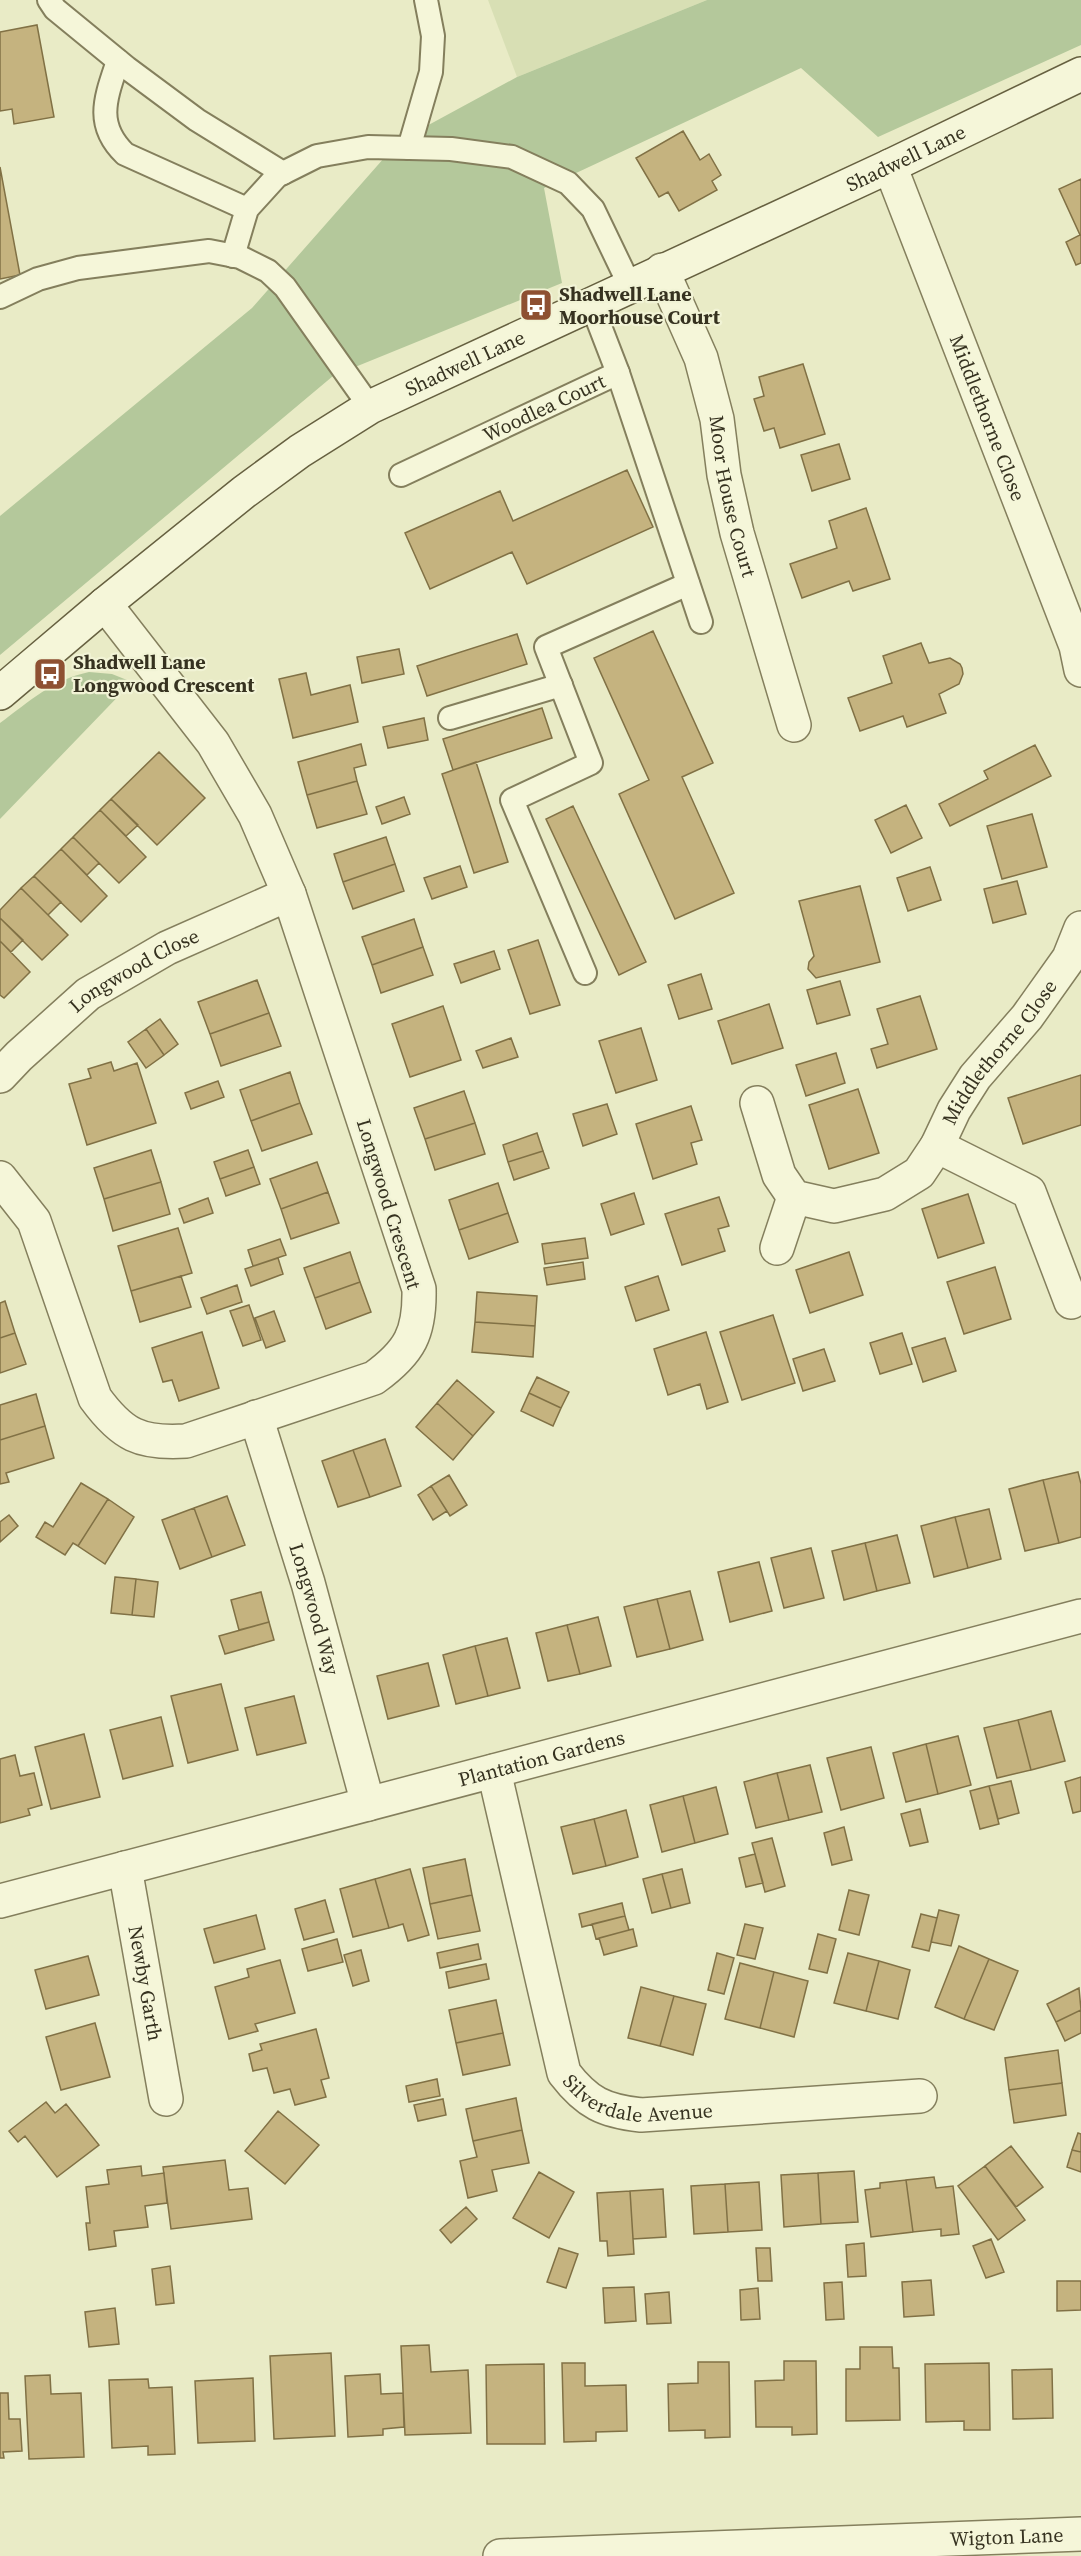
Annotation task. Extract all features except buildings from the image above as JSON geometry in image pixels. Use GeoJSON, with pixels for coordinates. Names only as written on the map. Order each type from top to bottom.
{"type":"FeatureCollection","features":[{"type":"Feature","properties":{"kind":"street","name":"Shadwell Lane"},"geometry":{"type":"LineString","coordinates":[[0,693],[105,604],[291,458],[370,407],[890,166],[1081,74]]}},
{"type":"Feature","properties":{"kind":"street","name":"Middlethorne Close"},"geometry":{"type":"LineString","coordinates":[[890,166],[1076,646],[1081,670]]}},
{"type":"Feature","properties":{"kind":"street","name":"Moor House Court"},"geometry":{"type":"LineString","coordinates":[[663,270],[701,358],[717,419],[724,475],[737,533],[794,725]]}},
{"type":"Feature","properties":{"kind":"street","name":"Longwood Crescent"},"geometry":{"type":"LineString","coordinates":[[0,1178],[34,1221],[94,1398],[111,1420],[133,1435],[159,1442],[186,1441],[374,1378],[396,1362],[411,1341],[419,1316],[418,1289],[289,894],[255,815],[213,743],[105,604]]}},
{"type":"Feature","properties":{"kind":"street","name":"Longwood Close"},"geometry":{"type":"LineString","coordinates":[[0,1076],[88,994],[167,948],[289,894]]}},
{"type":"Feature","properties":{"kind":"street","name":"Middlethorne Close"},"geometry":{"type":"LineString","coordinates":[[794,1197],[834,1206],[885,1194],[920,1173],[938,1146],[954,1110],[975,1077],[1033,1009],[1069,958],[1081,928]]}},
{"type":"Feature","properties":{"kind":"street"},"geometry":{"type":"LineString","coordinates":[[757,1103],[779,1175],[794,1197],[777,1248]]}},
{"type":"Feature","properties":{"kind":"street","name":"Middlethorne Close"},"geometry":{"type":"LineString","coordinates":[[938,1146],[1029,1192],[1071,1302]]}},
{"type":"Feature","properties":{"kind":"street","name":"Longwood Way"},"geometry":{"type":"LineString","coordinates":[[256,1417],[308,1583],[368,1804]]}},
{"type":"Feature","properties":{"kind":"street","name":"Plantation Gardens"},"geometry":{"type":"LineString","coordinates":[[0,1901],[1081,1616]]}},
{"type":"Feature","properties":{"kind":"street","name":"Silverdale Avenue"},"geometry":{"type":"LineString","coordinates":[[494,1771],[564,2073],[578,2091],[597,2105],[618,2113],[641,2115],[920,2096]]}},
{"type":"Feature","properties":{"kind":"street","name":"Newby Garth"},"geometry":{"type":"LineString","coordinates":[[125,1868],[166,2099]]}},
{"type":"Feature","properties":{"kind":"street","name":"Wigton Lane"},"geometry":{"type":"LineString","coordinates":[[500,2556],[1081,2534]]}},
{"type":"Feature","properties":{"kind":"lane"},"geometry":{"type":"LineString","coordinates":[[49,0],[55,9],[118,61],[196,120],[283,173]]}},
{"type":"Feature","properties":{"kind":"lane"},"geometry":{"type":"LineString","coordinates":[[409,148],[430,72],[433,36],[426,0]]}},
{"type":"Feature","properties":{"kind":"lane"},"geometry":{"type":"LineString","coordinates":[[118,61],[107,93],[104,117],[114,143],[125,154],[247,209]]}},
{"type":"Feature","properties":{"kind":"lane"},"geometry":{"type":"LineString","coordinates":[[233,256],[247,209],[277,176],[317,156],[368,147],[451,149],[512,157],[568,183],[593,209],[630,286]]}},
{"type":"Feature","properties":{"kind":"lane"},"geometry":{"type":"LineString","coordinates":[[0,297],[38,279],[78,268],[209,252],[233,256],[268,271],[285,287],[370,407]]}},
{"type":"Feature","properties":{"kind":"lane","name":"Woodlea Court"},"geometry":{"type":"LineString","coordinates":[[401,475],[618,373],[591,303]]}},
{"type":"Feature","properties":{"kind":"lane"},"geometry":{"type":"LineString","coordinates":[[618,373],[701,622]]}},
{"type":"Feature","properties":{"kind":"lane"},"geometry":{"type":"LineString","coordinates":[[585,973],[513,800],[591,764],[546,647],[688,584]]}},
{"type":"Feature","properties":{"kind":"lane"},"geometry":{"type":"LineString","coordinates":[[450,718],[561,684]]}},
{"type":"Feature","properties":{"kind":"green space"},"geometry":{"type":"Polygon","coordinates":[[[488,0],[707,0],[517,77],[488,0]]]}},
{"type":"Feature","properties":{"kind":"green space"},"geometry":{"type":"Polygon","coordinates":[[[707,0],[1081,0],[1081,45],[878,137],[801,68],[544,188],[562,283],[333,376],[0,655],[0,516],[252,308],[399,141],[517,77],[707,0]]]}},
{"type":"Feature","properties":{"kind":"green space"},"geometry":{"type":"Polygon","coordinates":[[[89,672],[112,674],[132,682],[0,819],[0,723],[52,686],[89,672]]]}},
{"type":"Feature","properties":{"kind":"place","name":"Shadwell Lane Moorhouse Court"},"geometry":{"type":"Point","coordinates":[536,305]}},
{"type":"Feature","properties":{"kind":"place","name":"Shadwell Lane Longwood Crescent"},"geometry":{"type":"Point","coordinates":[50,674]}}]}
